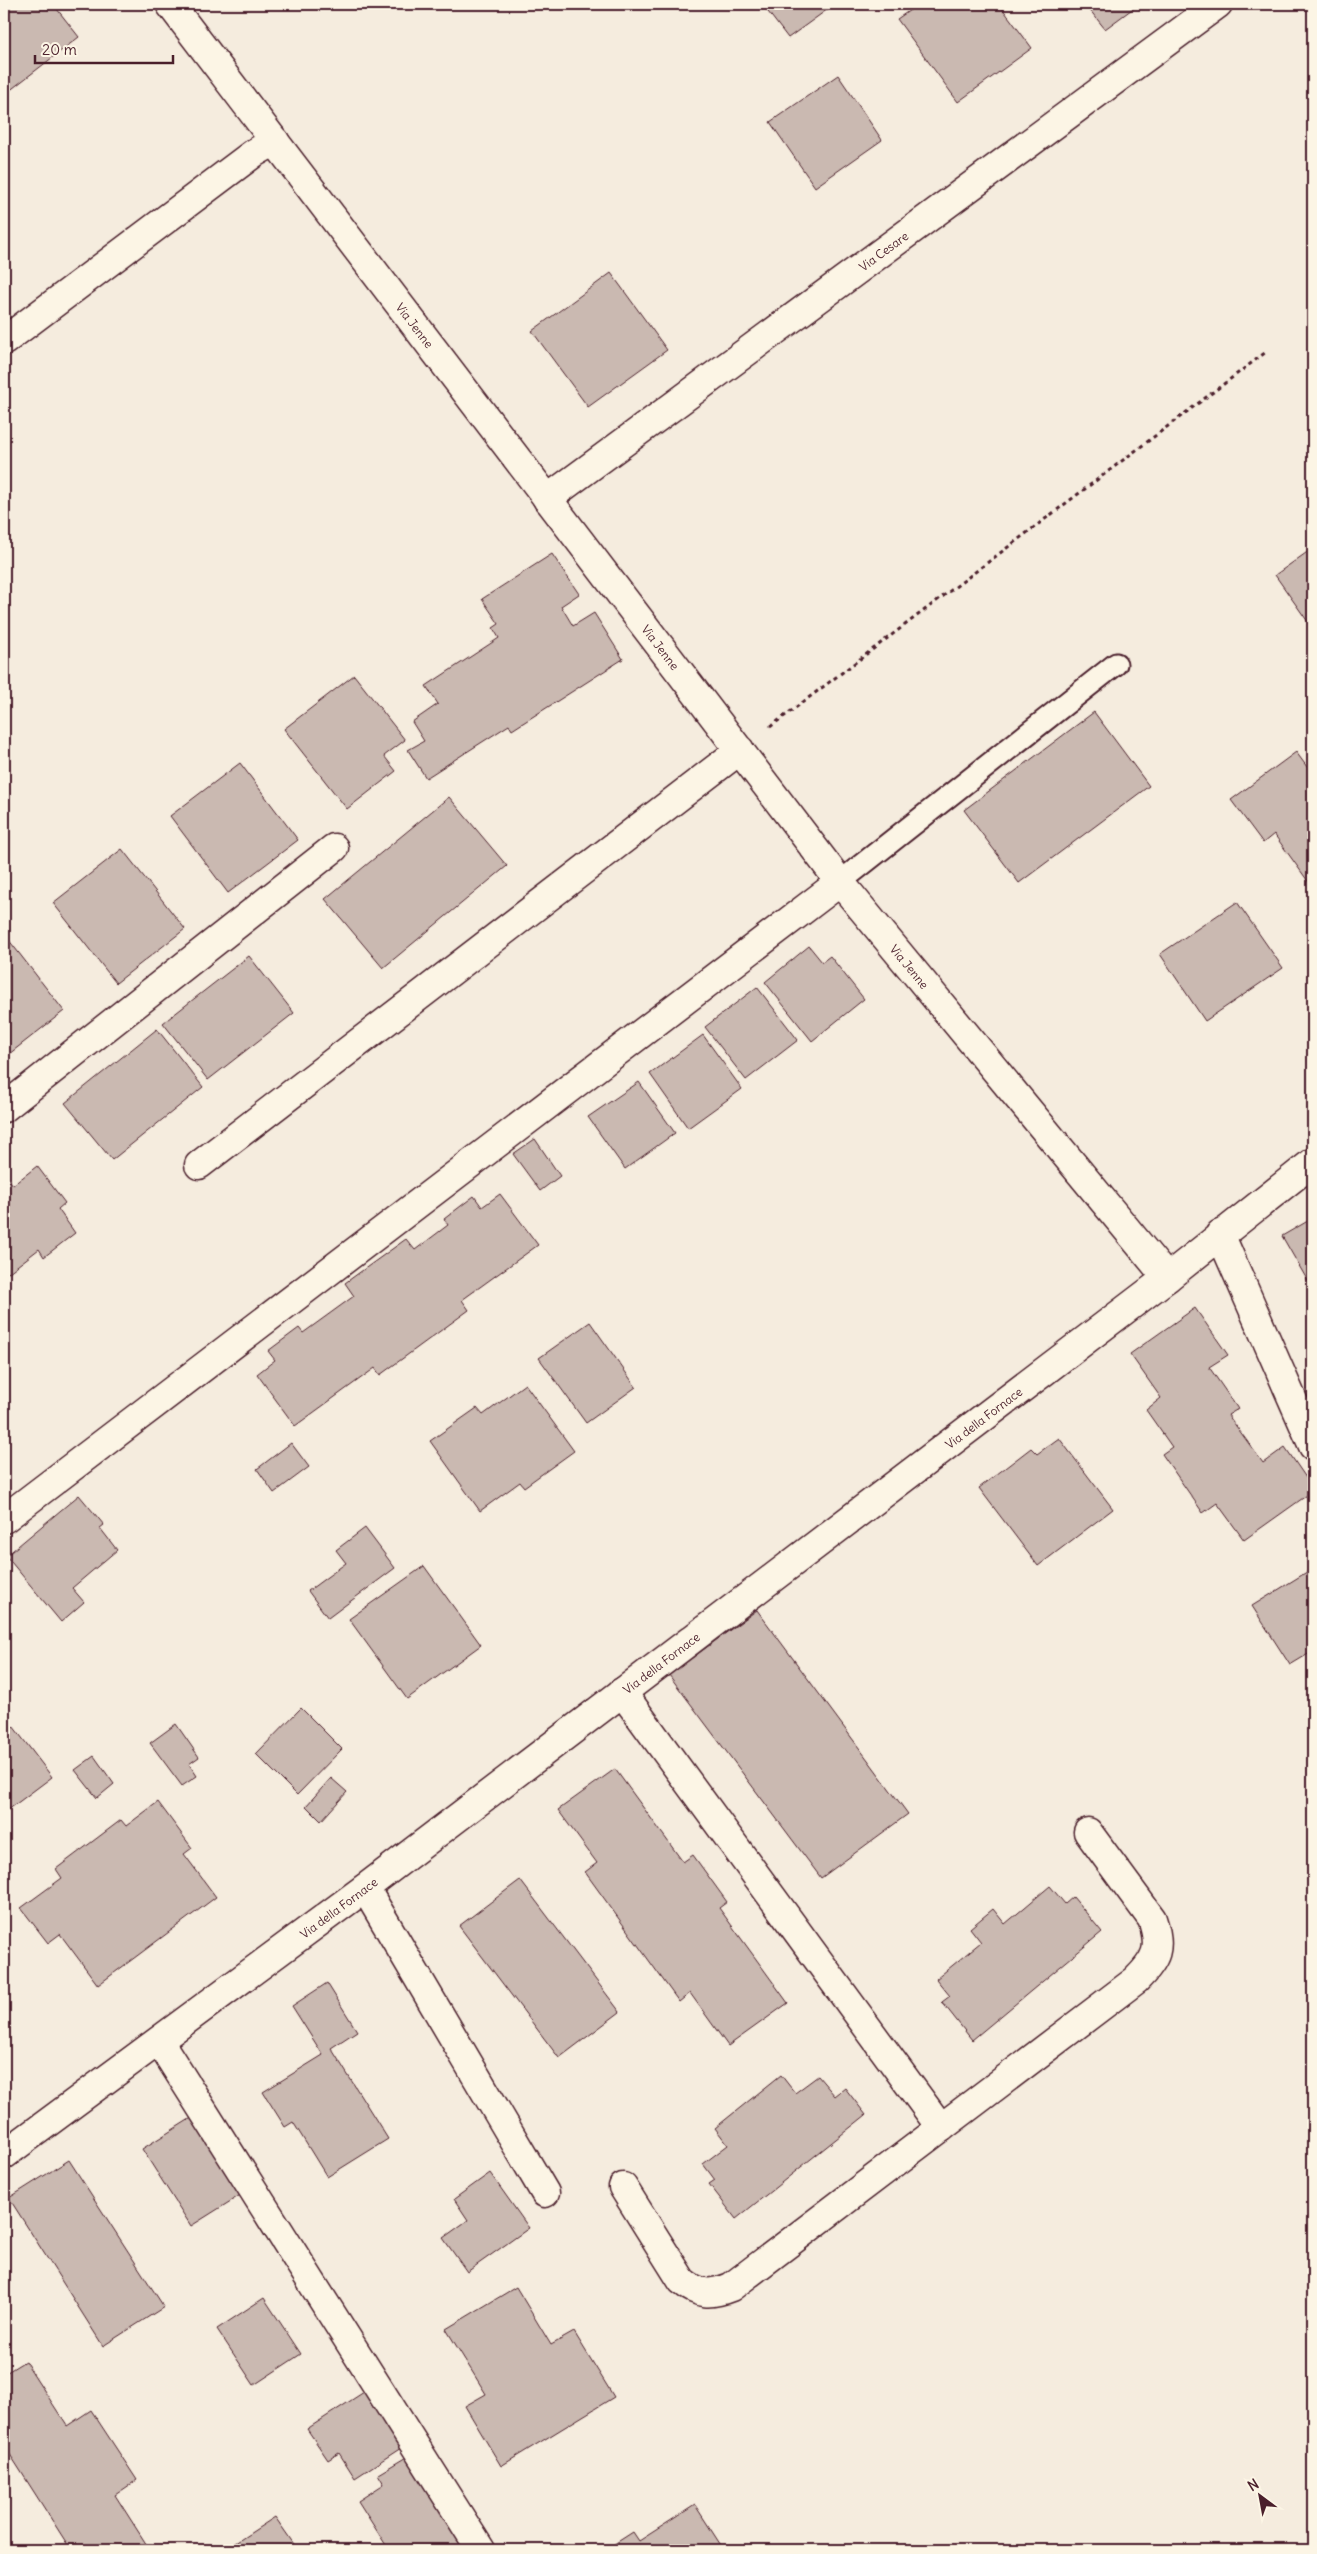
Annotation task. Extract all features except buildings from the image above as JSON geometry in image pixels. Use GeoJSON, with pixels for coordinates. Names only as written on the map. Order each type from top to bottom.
{"type":"FeatureCollection","features":[{"type":"Feature","properties":{"kind":"street","name":"Via Jenne"},"geometry":{"type":"LineString","coordinates":[[170,4],[840,882],[1167,1278]]}},
{"type":"Feature","properties":{"kind":"street","name":"Via Cesare"},"geometry":{"type":"LineString","coordinates":[[548,499],[1218,4]]}},
{"type":"Feature","properties":{"kind":"street"},"geometry":{"type":"LineString","coordinates":[[4,342],[254,153],[275,141]]}},
{"type":"Feature","properties":{"kind":"street"},"geometry":{"type":"LineString","coordinates":[[199,1165],[740,750]]}},
{"type":"Feature","properties":{"kind":"street"},"geometry":{"type":"LineString","coordinates":[[4,1108],[334,848]]}},
{"type":"Feature","properties":{"kind":"street"},"geometry":{"type":"LineString","coordinates":[[4,1519],[840,882]]}},
{"type":"Feature","properties":{"kind":"street","name":"Via della Fornace"},"geometry":{"type":"LineString","coordinates":[[4,2155],[365,1888],[1167,1278],[1313,1162]]}},
{"type":"Feature","properties":{"kind":"street"},"geometry":{"type":"LineString","coordinates":[[1220,1234],[1313,1446]]}},
{"type":"Feature","properties":{"kind":"street"},"geometry":{"type":"LineString","coordinates":[[622,1692],[941,2128]]}},
{"type":"Feature","properties":{"kind":"street"},"geometry":{"type":"LineString","coordinates":[[623,2188],[682,2281],[693,2290],[705,2293],[716,2292],[743,2279],[1136,1980],[1153,1960],[1158,1948],[1158,1935],[1152,1919],[1088,1832]]}},
{"type":"Feature","properties":{"kind":"street"},"geometry":{"type":"LineString","coordinates":[[365,1888],[545,2193]]}},
{"type":"Feature","properties":{"kind":"street"},"geometry":{"type":"LineString","coordinates":[[159,2041],[481,2550]]}},
{"type":"Feature","properties":{"kind":"lane"},"geometry":{"type":"LineString","coordinates":[[840,882],[1116,664]]}},
{"type":"Feature","properties":{"kind":"path"},"geometry":{"type":"LineString","coordinates":[[740,750],[1266,352]]}}]}
